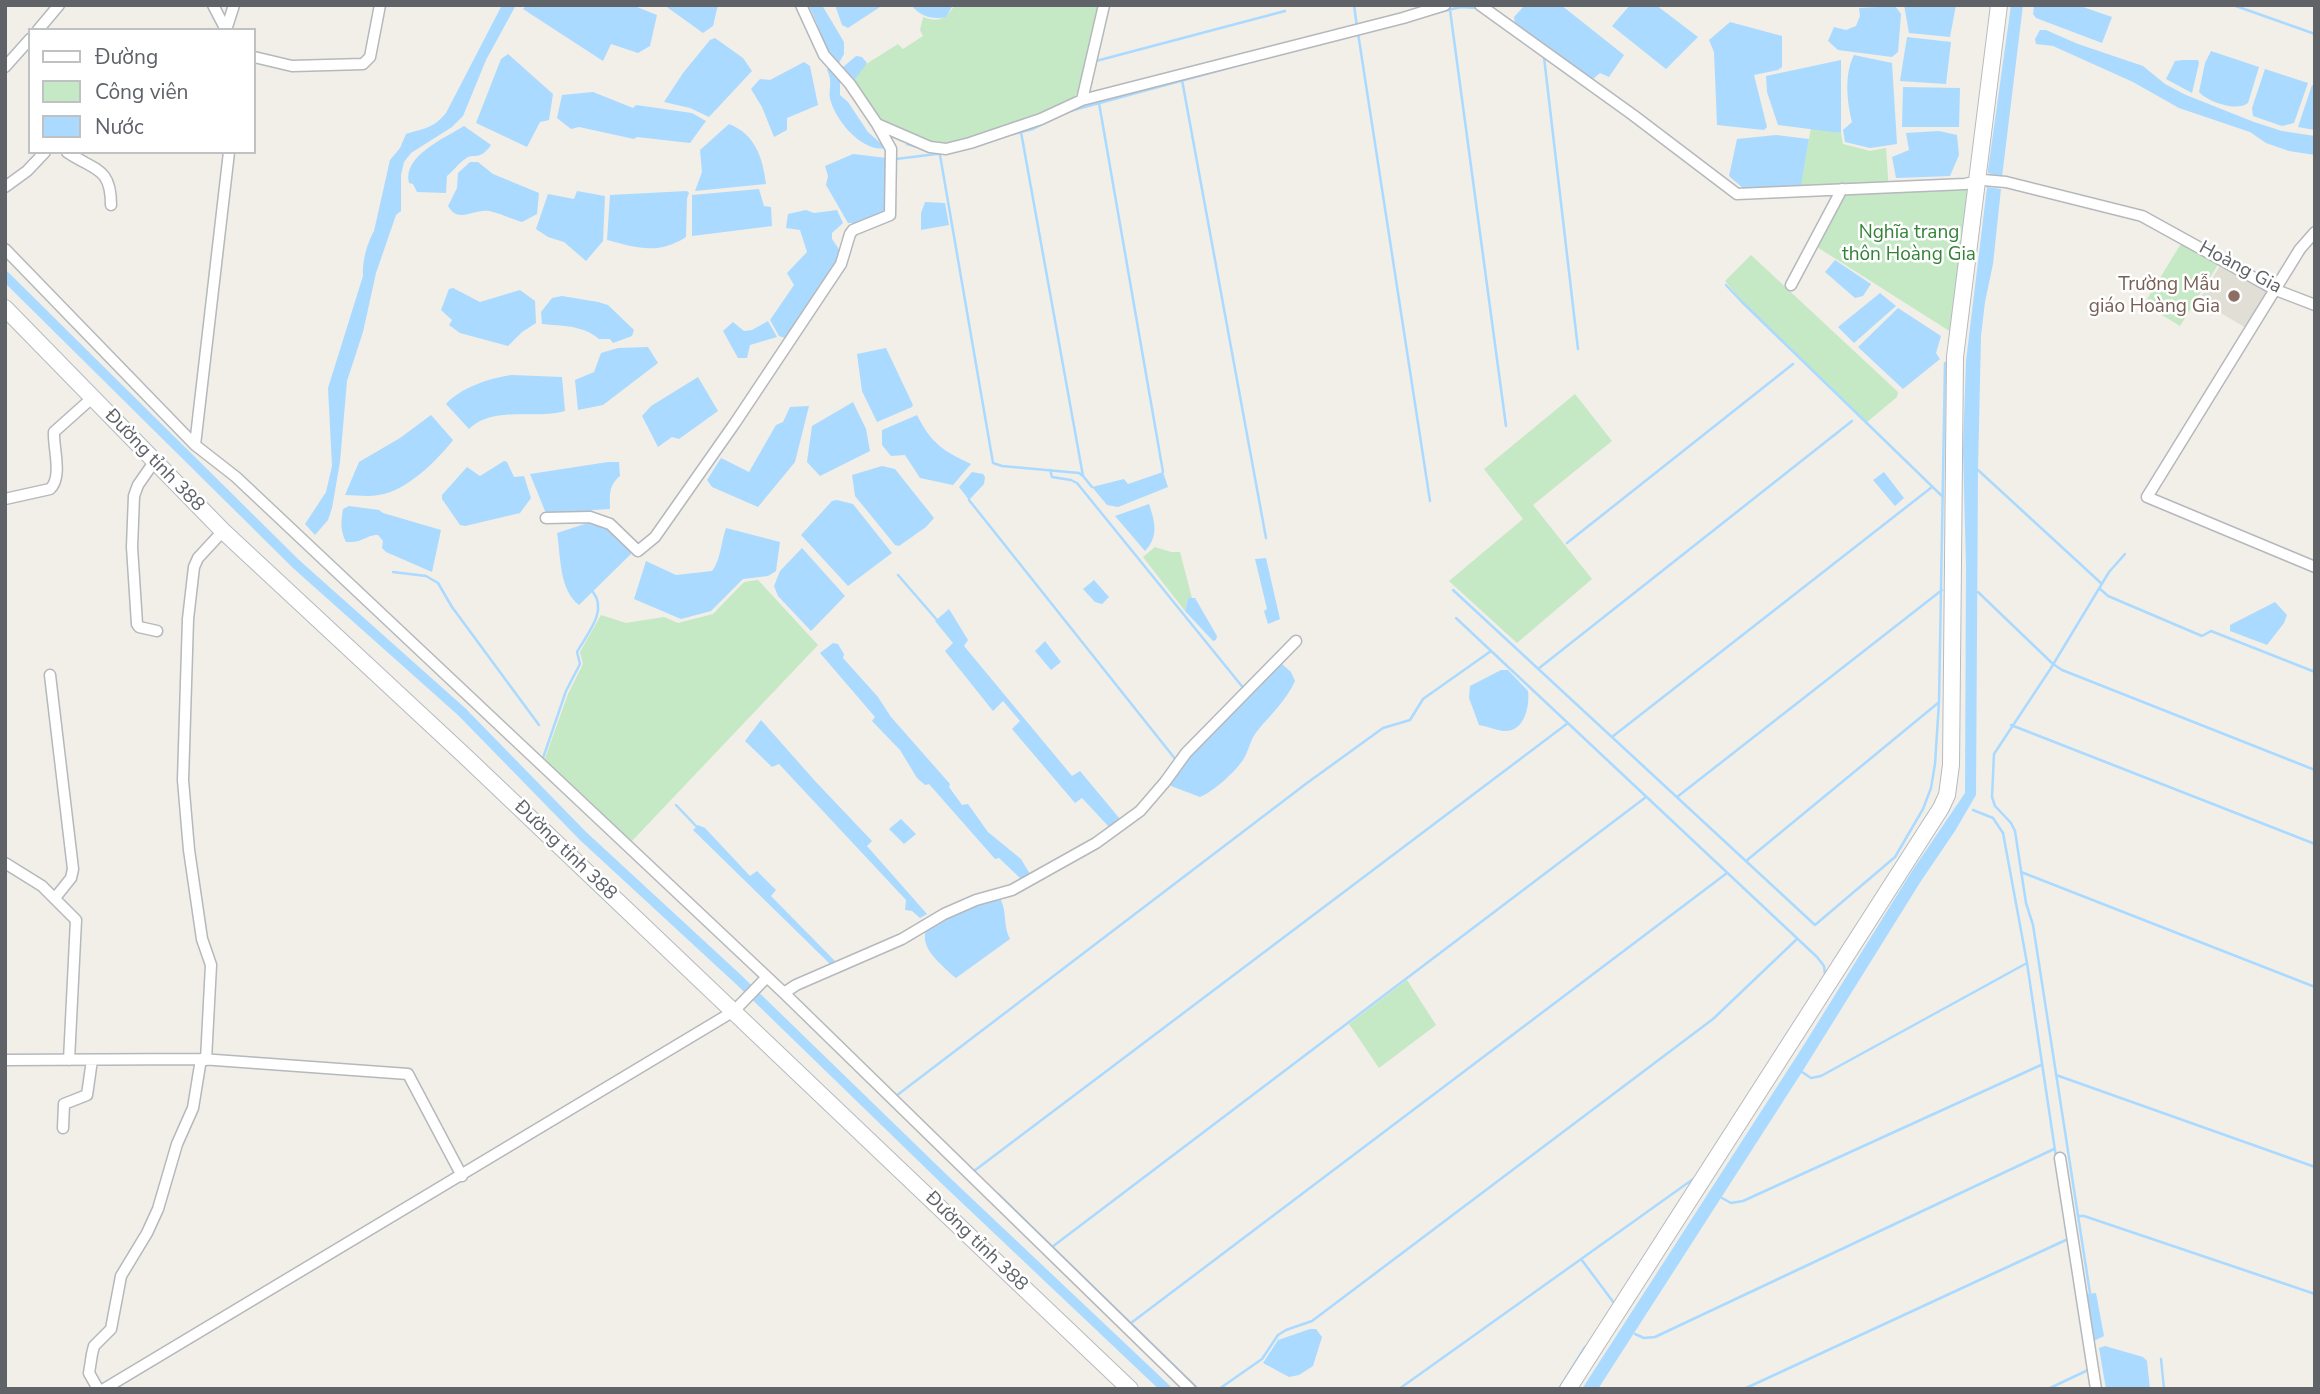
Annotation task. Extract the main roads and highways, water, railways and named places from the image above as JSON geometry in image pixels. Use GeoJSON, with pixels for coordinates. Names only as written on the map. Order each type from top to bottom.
{"type":"FeatureCollection","features":[{"type":"Feature","properties":{"kind":"main road"},"geometry":{"type":"LineString","coordinates":[[1568,1389],[1947,795],[1951,765],[1955,357],[1980,181],[1999,5]]}},
{"type":"Feature","properties":{"kind":"main road","name":"Đường tỉnh 388"},"geometry":{"type":"LineString","coordinates":[[7,313],[223,531],[736,1009],[1130,1389]]}},
{"type":"Feature","properties":{"kind":"water"},"geometry":{"type":"Polygon","coordinates":[[[502,5],[516,5],[486,60],[463,116],[452,127],[411,153],[404,162],[401,175],[401,211],[396,215],[376,273],[363,332],[347,381],[340,462],[332,508],[328,520],[315,535],[305,524],[326,492],[332,466],[328,388],[363,276],[363,265],[374,231],[390,160],[400,148],[406,134],[432,125],[446,113],[502,5]]]}},
{"type":"Feature","properties":{"kind":"water"},"geometry":{"type":"Polygon","coordinates":[[[527,5],[632,5],[657,15],[650,46],[638,53],[611,44],[603,61],[523,9],[527,5]]]}},
{"type":"Feature","properties":{"kind":"water"},"geometry":{"type":"Polygon","coordinates":[[[664,5],[718,5],[713,26],[703,33],[664,5]]]}},
{"type":"Feature","properties":{"kind":"water"},"geometry":{"type":"Polygon","coordinates":[[[808,5],[822,5],[844,42],[844,54],[839,63],[825,44],[808,5]]]}},
{"type":"Feature","properties":{"kind":"water"},"geometry":{"type":"Polygon","coordinates":[[[835,5],[883,5],[848,28],[842,25],[835,5]]]}},
{"type":"Feature","properties":{"kind":"water"},"geometry":{"type":"Polygon","coordinates":[[[911,5],[953,5],[946,17],[936,18],[922,14],[911,5]]]}},
{"type":"Feature","properties":{"kind":"water"},"geometry":{"type":"Polygon","coordinates":[[[1525,5],[1561,5],[1624,55],[1609,77],[1600,73],[1592,80],[1515,25],[1514,17],[1525,5]]]}},
{"type":"Feature","properties":{"kind":"water"},"geometry":{"type":"Polygon","coordinates":[[[1630,5],[1656,5],[1698,37],[1666,69],[1612,26],[1630,5]]]}},
{"type":"Feature","properties":{"kind":"water"},"geometry":{"type":"Polygon","coordinates":[[[1904,5],[1956,5],[1950,37],[1909,33],[1904,5]]]}},
{"type":"Feature","properties":{"kind":"water"},"geometry":{"type":"Polygon","coordinates":[[[2011,5],[2023,5],[2002,177],[1988,173],[1988,170],[2011,5]]]}},
{"type":"Feature","properties":{"kind":"water"},"geometry":{"type":"Polygon","coordinates":[[[2034,5],[2083,7],[2112,17],[2102,43],[2036,18],[2033,14],[2034,5]]]}},
{"type":"Feature","properties":{"kind":"water"},"geometry":{"type":"Polygon","coordinates":[[[1895,6],[1901,14],[1898,52],[1892,57],[1838,50],[1828,41],[1834,27],[1846,30],[1856,26],[1860,16],[1859,8],[1895,6]]]}},
{"type":"Feature","properties":{"kind":"water"},"geometry":{"type":"Polygon","coordinates":[[[1730,22],[1782,36],[1782,67],[1754,75],[1767,127],[1764,130],[1717,125],[1714,52],[1709,40],[1730,22]]]}},
{"type":"Feature","properties":{"kind":"water"},"geometry":{"type":"Polygon","coordinates":[[[2040,30],[2143,66],[2165,84],[2186,95],[2254,122],[2282,131],[2315,136],[2315,155],[2289,151],[2266,143],[2250,132],[2179,108],[2133,82],[2053,46],[2036,44],[2035,39],[2040,30]]]}},
{"type":"Feature","properties":{"kind":"water"},"geometry":{"type":"Polygon","coordinates":[[[1907,37],[1951,42],[1946,84],[1900,81],[1907,37]]]}},
{"type":"Feature","properties":{"kind":"water"},"geometry":{"type":"Polygon","coordinates":[[[715,38],[743,58],[752,71],[709,117],[690,108],[664,102],[683,73],[710,40],[715,38]]]}},
{"type":"Feature","properties":{"kind":"water"},"geometry":{"type":"Polygon","coordinates":[[[2211,51],[2259,67],[2248,103],[2243,106],[2223,105],[2199,92],[2205,63],[2211,51]]]}},
{"type":"Feature","properties":{"kind":"water"},"geometry":{"type":"Polygon","coordinates":[[[508,54],[553,94],[549,120],[540,122],[527,147],[476,123],[501,59],[508,54]]]}},
{"type":"Feature","properties":{"kind":"water"},"geometry":{"type":"Polygon","coordinates":[[[1854,55],[1892,63],[1897,144],[1870,148],[1845,142],[1843,130],[1852,122],[1847,88],[1854,55]]]}},
{"type":"Feature","properties":{"kind":"water"},"geometry":{"type":"Polygon","coordinates":[[[856,56],[862,57],[867,63],[853,82],[842,68],[856,56]]]}},
{"type":"Feature","properties":{"kind":"water"},"geometry":{"type":"Polygon","coordinates":[[[1841,60],[1841,133],[1778,125],[1767,92],[1766,76],[1841,60]]]}},
{"type":"Feature","properties":{"kind":"water"},"geometry":{"type":"Polygon","coordinates":[[[2198,60],[2199,63],[2192,93],[2166,79],[2175,61],[2198,60]]]}},
{"type":"Feature","properties":{"kind":"water"},"geometry":{"type":"Polygon","coordinates":[[[804,62],[810,66],[818,105],[787,118],[787,130],[774,137],[762,107],[751,89],[760,79],[770,80],[804,62]]]}},
{"type":"Feature","properties":{"kind":"water"},"geometry":{"type":"Polygon","coordinates":[[[830,67],[840,79],[840,95],[848,102],[868,132],[886,148],[869,146],[845,127],[830,99],[827,69],[830,67]]]}},
{"type":"Feature","properties":{"kind":"water"},"geometry":{"type":"Polygon","coordinates":[[[2265,69],[2308,83],[2294,123],[2282,126],[2253,116],[2252,108],[2265,69]]]}},
{"type":"Feature","properties":{"kind":"water"},"geometry":{"type":"Polygon","coordinates":[[[2312,85],[2315,86],[2315,130],[2298,127],[2312,85]]]}},
{"type":"Feature","properties":{"kind":"water"},"geometry":{"type":"Polygon","coordinates":[[[1903,87],[1960,88],[1959,127],[1902,127],[1903,87]]]}},
{"type":"Feature","properties":{"kind":"water"},"geometry":{"type":"Polygon","coordinates":[[[593,92],[633,108],[636,105],[692,113],[706,121],[690,143],[637,137],[634,139],[579,127],[571,129],[557,118],[562,95],[593,92]]]}},
{"type":"Feature","properties":{"kind":"water"},"geometry":{"type":"Polygon","coordinates":[[[729,124],[745,134],[756,148],[763,165],[766,184],[695,191],[702,172],[700,150],[729,124]]]}},
{"type":"Feature","properties":{"kind":"water"},"geometry":{"type":"Polygon","coordinates":[[[464,126],[491,145],[480,155],[465,159],[447,176],[446,193],[417,192],[413,184],[409,183],[412,164],[436,142],[464,126]]]}},
{"type":"Feature","properties":{"kind":"water"},"geometry":{"type":"Polygon","coordinates":[[[1939,131],[1957,135],[1959,155],[1950,176],[1896,178],[1892,157],[1909,150],[1906,133],[1939,131]]]}},
{"type":"Feature","properties":{"kind":"water"},"geometry":{"type":"Polygon","coordinates":[[[1776,135],[1809,139],[1801,185],[1744,189],[1729,176],[1737,139],[1776,135]]]}},
{"type":"Feature","properties":{"kind":"water"},"geometry":{"type":"Polygon","coordinates":[[[853,154],[887,158],[887,213],[859,223],[848,223],[826,185],[828,176],[825,166],[853,154]]]}},
{"type":"Feature","properties":{"kind":"water"},"geometry":{"type":"Polygon","coordinates":[[[470,162],[478,162],[493,174],[539,193],[537,214],[522,222],[489,211],[461,215],[452,211],[448,206],[457,188],[458,173],[470,162]]]}},
{"type":"Feature","properties":{"kind":"water"},"geometry":{"type":"Polygon","coordinates":[[[1987,187],[2001,189],[1993,264],[1981,336],[1976,795],[1598,1389],[1582,1389],[1802,1048],[1912,871],[1965,793],[1966,566],[1963,449],[1966,361],[1987,187]]]}},
{"type":"Feature","properties":{"kind":"water"},"geometry":{"type":"Polygon","coordinates":[[[759,189],[764,206],[771,207],[772,226],[692,236],[692,195],[759,189]]]}},
{"type":"Feature","properties":{"kind":"water"},"geometry":{"type":"Polygon","coordinates":[[[577,191],[605,196],[603,241],[586,261],[564,242],[548,237],[536,229],[548,194],[574,199],[577,191]]]}},
{"type":"Feature","properties":{"kind":"water"},"geometry":{"type":"Polygon","coordinates":[[[687,191],[686,237],[657,248],[607,240],[610,195],[687,191]]]}},
{"type":"Feature","properties":{"kind":"water"},"geometry":{"type":"Polygon","coordinates":[[[925,202],[945,203],[949,225],[921,230],[921,213],[925,202]]]}},
{"type":"Feature","properties":{"kind":"water"},"geometry":{"type":"Polygon","coordinates":[[[806,210],[814,213],[837,210],[843,223],[832,233],[832,239],[841,252],[839,259],[785,338],[779,336],[770,320],[794,285],[787,273],[807,252],[800,230],[786,228],[788,214],[806,210]]]}},
{"type":"Feature","properties":{"kind":"water"},"geometry":{"type":"Polygon","coordinates":[[[1835,260],[1871,284],[1863,296],[1855,298],[1825,272],[1835,260]]]}},
{"type":"Feature","properties":{"kind":"water"},"geometry":{"type":"Polygon","coordinates":[[[453,288],[480,302],[520,290],[535,301],[536,323],[508,346],[460,333],[449,325],[452,320],[441,310],[449,289],[453,288]]]}},
{"type":"Feature","properties":{"kind":"water"},"geometry":{"type":"Polygon","coordinates":[[[1880,293],[1896,306],[1854,343],[1838,327],[1880,293]]]}},
{"type":"Feature","properties":{"kind":"water"},"geometry":{"type":"Polygon","coordinates":[[[562,296],[608,305],[634,330],[632,336],[613,343],[610,339],[599,339],[579,329],[542,324],[541,312],[552,298],[562,296]]]}},
{"type":"Feature","properties":{"kind":"water"},"geometry":{"type":"Polygon","coordinates":[[[1898,308],[1941,336],[1936,353],[1940,359],[1903,389],[1858,347],[1898,308]]]}},
{"type":"Feature","properties":{"kind":"water"},"geometry":{"type":"Polygon","coordinates":[[[768,321],[777,337],[750,345],[747,358],[738,358],[723,331],[733,322],[744,331],[752,330],[768,321]]]}},
{"type":"Feature","properties":{"kind":"water"},"geometry":{"type":"Polygon","coordinates":[[[648,347],[658,363],[603,405],[578,410],[575,380],[594,372],[601,353],[618,348],[648,347]]]}},
{"type":"Feature","properties":{"kind":"water"},"geometry":{"type":"Polygon","coordinates":[[[886,348],[913,405],[877,422],[862,391],[857,354],[886,348]]]}},
{"type":"Feature","properties":{"kind":"water"},"geometry":{"type":"Polygon","coordinates":[[[511,375],[562,377],[565,411],[490,417],[469,429],[446,404],[459,393],[476,385],[511,375]]]}},
{"type":"Feature","properties":{"kind":"water"},"geometry":{"type":"Polygon","coordinates":[[[698,377],[718,411],[679,439],[672,437],[658,447],[642,416],[651,406],[698,377]]]}},
{"type":"Feature","properties":{"kind":"water"},"geometry":{"type":"Polygon","coordinates":[[[853,402],[866,429],[870,451],[820,476],[807,462],[812,426],[853,402]]]}},
{"type":"Feature","properties":{"kind":"water"},"geometry":{"type":"Polygon","coordinates":[[[809,406],[795,462],[758,507],[712,487],[707,480],[721,458],[749,472],[776,425],[783,422],[790,407],[809,406]]]}},
{"type":"Feature","properties":{"kind":"water"},"geometry":{"type":"Polygon","coordinates":[[[431,415],[453,440],[439,457],[410,482],[389,493],[371,496],[345,495],[359,462],[400,438],[431,415]]]}},
{"type":"Feature","properties":{"kind":"water"},"geometry":{"type":"Polygon","coordinates":[[[917,415],[927,433],[939,445],[971,464],[953,485],[920,478],[905,455],[891,456],[882,445],[882,430],[917,415]]]}},
{"type":"Feature","properties":{"kind":"water"},"geometry":{"type":"Polygon","coordinates":[[[504,461],[514,477],[524,476],[531,498],[520,513],[460,525],[442,495],[467,467],[480,476],[504,461]]]}},
{"type":"Feature","properties":{"kind":"water"},"geometry":{"type":"Polygon","coordinates":[[[619,462],[620,476],[612,487],[610,509],[593,510],[583,515],[547,516],[530,474],[619,462]]]}},
{"type":"Feature","properties":{"kind":"water"},"geometry":{"type":"Polygon","coordinates":[[[882,466],[895,469],[934,518],[899,546],[895,545],[855,496],[852,475],[882,466]]]}},
{"type":"Feature","properties":{"kind":"water"},"geometry":{"type":"Polygon","coordinates":[[[972,472],[985,477],[984,484],[969,500],[959,487],[972,472]]]}},
{"type":"Feature","properties":{"kind":"water"},"geometry":{"type":"Polygon","coordinates":[[[1163,472],[1168,487],[1118,507],[1107,505],[1092,487],[1124,479],[1128,484],[1163,472]]]}},
{"type":"Feature","properties":{"kind":"water"},"geometry":{"type":"Polygon","coordinates":[[[1884,472],[1904,498],[1895,506],[1873,480],[1884,472]]]}},
{"type":"Feature","properties":{"kind":"water"},"geometry":{"type":"Polygon","coordinates":[[[832,501],[853,504],[892,553],[848,586],[801,535],[832,501]]]}},
{"type":"Feature","properties":{"kind":"water"},"geometry":{"type":"Polygon","coordinates":[[[1149,504],[1154,534],[1145,551],[1115,516],[1149,504]]]}},
{"type":"Feature","properties":{"kind":"water"},"geometry":{"type":"Polygon","coordinates":[[[349,506],[379,510],[441,530],[432,572],[386,552],[378,535],[346,542],[342,518],[343,509],[349,506]]]}},
{"type":"Feature","properties":{"kind":"water"},"geometry":{"type":"Polygon","coordinates":[[[591,522],[607,526],[632,553],[579,605],[572,599],[564,582],[557,533],[591,522]]]}},
{"type":"Feature","properties":{"kind":"water"},"geometry":{"type":"Polygon","coordinates":[[[726,528],[780,542],[776,571],[768,576],[743,579],[711,611],[681,619],[634,599],[646,561],[676,575],[712,571],[726,528]]]}},
{"type":"Feature","properties":{"kind":"water"},"geometry":{"type":"Polygon","coordinates":[[[802,548],[845,596],[811,631],[778,596],[774,586],[780,571],[802,548]]]}},
{"type":"Feature","properties":{"kind":"water"},"geometry":{"type":"Polygon","coordinates":[[[1266,558],[1280,619],[1268,624],[1255,559],[1266,558]]]}},
{"type":"Feature","properties":{"kind":"water"},"geometry":{"type":"Polygon","coordinates":[[[1094,580],[1109,597],[1102,604],[1095,602],[1083,589],[1094,580]]]}},
{"type":"Feature","properties":{"kind":"water"},"geometry":{"type":"Polygon","coordinates":[[[1188,598],[1195,598],[1217,636],[1216,640],[1213,641],[1185,611],[1188,598]]]}},
{"type":"Feature","properties":{"kind":"water"},"geometry":{"type":"Polygon","coordinates":[[[2275,602],[2287,615],[2267,645],[2230,631],[2230,625],[2275,602]]]}},
{"type":"Feature","properties":{"kind":"water"},"geometry":{"type":"Polygon","coordinates":[[[949,609],[968,640],[964,646],[1072,776],[1080,771],[1120,819],[1109,827],[1082,798],[1075,803],[1012,729],[1020,721],[1003,701],[993,711],[945,651],[953,643],[935,621],[949,609]]]}},
{"type":"Feature","properties":{"kind":"water"},"geometry":{"type":"Polygon","coordinates":[[[1045,641],[1061,662],[1051,670],[1035,651],[1045,641]]]}},
{"type":"Feature","properties":{"kind":"water"},"geometry":{"type":"Polygon","coordinates":[[[833,643],[838,644],[844,654],[843,658],[950,784],[949,787],[962,805],[968,804],[988,832],[1021,859],[1030,874],[1021,879],[999,858],[995,859],[929,784],[925,785],[917,778],[900,750],[872,721],[875,717],[820,653],[833,643]]]}},
{"type":"Feature","properties":{"kind":"water"},"geometry":{"type":"Polygon","coordinates":[[[1282,664],[1291,672],[1295,681],[1283,701],[1255,734],[1245,756],[1234,770],[1200,797],[1171,786],[1181,765],[1282,664]]]}},
{"type":"Feature","properties":{"kind":"water"},"geometry":{"type":"Polygon","coordinates":[[[1501,670],[1508,670],[1528,691],[1524,718],[1510,731],[1479,725],[1469,698],[1470,686],[1501,670]]]}},
{"type":"Feature","properties":{"kind":"water"},"geometry":{"type":"Polygon","coordinates":[[[761,720],[872,841],[867,846],[927,914],[920,918],[912,911],[905,910],[906,900],[779,764],[772,767],[745,741],[761,720]]]}},
{"type":"Feature","properties":{"kind":"water"},"geometry":{"type":"Polygon","coordinates":[[[901,819],[916,834],[904,844],[889,829],[901,819]]]}},
{"type":"Feature","properties":{"kind":"water"},"geometry":{"type":"Polygon","coordinates":[[[698,825],[705,828],[750,876],[757,871],[776,890],[771,896],[835,961],[830,964],[693,830],[698,825]]]}},
{"type":"Feature","properties":{"kind":"water"},"geometry":{"type":"Polygon","coordinates":[[[998,899],[1003,905],[1010,939],[956,978],[928,948],[925,941],[927,927],[978,904],[998,899]]]}},
{"type":"Feature","properties":{"kind":"water"},"geometry":{"type":"Polygon","coordinates":[[[2096,1293],[2104,1336],[2092,1342],[2085,1294],[2096,1293]]]}},
{"type":"Feature","properties":{"kind":"water"},"geometry":{"type":"Polygon","coordinates":[[[1316,1329],[1322,1337],[1313,1366],[1299,1375],[1289,1377],[1263,1363],[1278,1340],[1316,1329]]]}},
{"type":"Feature","properties":{"kind":"water"},"geometry":{"type":"Polygon","coordinates":[[[2105,1346],[2143,1357],[2147,1361],[2150,1389],[2106,1389],[2099,1348],[2105,1346]]]}},
{"type":"Feature","properties":{"kind":"waterway"},"geometry":{"type":"LineString","coordinates":[[1088,96],[1109,5]]}},
{"type":"Feature","properties":{"kind":"waterway"},"geometry":{"type":"LineString","coordinates":[[1354,5],[1357,27]]}},
{"type":"Feature","properties":{"kind":"waterway"},"geometry":{"type":"LineString","coordinates":[[2233,5],[2315,34]]}},
{"type":"Feature","properties":{"kind":"waterway"},"geometry":{"type":"LineString","coordinates":[[1435,13],[1461,7],[1476,8]]}},
{"type":"Feature","properties":{"kind":"waterway"},"geometry":{"type":"LineString","coordinates":[[1450,10],[1506,426]]}},
{"type":"Feature","properties":{"kind":"waterway"},"geometry":{"type":"LineString","coordinates":[[1096,61],[1285,11]]}},
{"type":"Feature","properties":{"kind":"waterway"},"geometry":{"type":"LineString","coordinates":[[1358,33],[1430,501]]}},
{"type":"Feature","properties":{"kind":"waterway"},"geometry":{"type":"LineString","coordinates":[[1541,55],[1544,57],[1578,349]]}},
{"type":"Feature","properties":{"kind":"waterway"},"geometry":{"type":"LineString","coordinates":[[1070,111],[1243,64]]}},
{"type":"Feature","properties":{"kind":"waterway"},"geometry":{"type":"LineString","coordinates":[[1182,80],[1266,538]]}},
{"type":"Feature","properties":{"kind":"waterway"},"geometry":{"type":"LineString","coordinates":[[1099,103],[1163,472]]}},
{"type":"Feature","properties":{"kind":"waterway"},"geometry":{"type":"LineString","coordinates":[[1009,135],[1033,129],[1051,120]]}},
{"type":"Feature","properties":{"kind":"waterway"},"geometry":{"type":"LineString","coordinates":[[940,155],[993,463],[1079,473],[1083,476],[1021,132]]}},
{"type":"Feature","properties":{"kind":"waterway"},"geometry":{"type":"LineString","coordinates":[[907,144],[921,148]]}},
{"type":"Feature","properties":{"kind":"waterway"},"geometry":{"type":"LineString","coordinates":[[896,159],[945,153]]}},
{"type":"Feature","properties":{"kind":"waterway"},"geometry":{"type":"LineString","coordinates":[[5,276],[296,564],[462,712],[583,836],[739,980],[1166,1389]]}},
{"type":"Feature","properties":{"kind":"waterway"},"geometry":{"type":"LineString","coordinates":[[1726,285],[1943,497]]}},
{"type":"Feature","properties":{"kind":"waterway"},"geometry":{"type":"LineString","coordinates":[[1453,590],[1815,925],[1895,857],[1923,809],[1931,788],[1939,702],[1945,363]]}},
{"type":"Feature","properties":{"kind":"waterway"},"geometry":{"type":"LineString","coordinates":[[1567,543],[1793,364]]}},
{"type":"Feature","properties":{"kind":"waterway"},"geometry":{"type":"LineString","coordinates":[[1538,669],[1852,421]]}},
{"type":"Feature","properties":{"kind":"waterway"},"geometry":{"type":"LineString","coordinates":[[1050,470],[1052,477],[1077,483],[1245,690]]}},
{"type":"Feature","properties":{"kind":"waterway"},"geometry":{"type":"LineString","coordinates":[[1978,470],[2102,584]]}},
{"type":"Feature","properties":{"kind":"waterway"},"geometry":{"type":"LineString","coordinates":[[1083,476],[1092,487]]}},
{"type":"Feature","properties":{"kind":"waterway"},"geometry":{"type":"LineString","coordinates":[[1612,737],[1932,487]]}},
{"type":"Feature","properties":{"kind":"waterway"},"geometry":{"type":"LineString","coordinates":[[969,500],[1176,760]]}},
{"type":"Feature","properties":{"kind":"waterway"},"geometry":{"type":"LineString","coordinates":[[2090,1293],[2033,925],[2026,903],[2015,831],[1995,806],[1992,797],[1994,754],[2051,668],[2109,572],[2125,554]]}},
{"type":"Feature","properties":{"kind":"waterway"},"geometry":{"type":"LineString","coordinates":[[393,572],[426,576],[438,583],[452,607],[539,725]]}},
{"type":"Feature","properties":{"kind":"waterway"},"geometry":{"type":"LineString","coordinates":[[898,575],[937,620]]}},
{"type":"Feature","properties":{"kind":"waterway"},"geometry":{"type":"LineString","coordinates":[[2099,588],[2108,596],[2202,636],[2211,631],[2315,672]]}},
{"type":"Feature","properties":{"kind":"waterway"},"geometry":{"type":"LineString","coordinates":[[1677,797],[1942,590]]}},
{"type":"Feature","properties":{"kind":"waterway"},"geometry":{"type":"LineString","coordinates":[[542,761],[566,691],[580,664],[577,652],[597,615],[597,599],[593,592]]}},
{"type":"Feature","properties":{"kind":"waterway"},"geometry":{"type":"LineString","coordinates":[[1978,592],[2062,670],[2315,770]]}},
{"type":"Feature","properties":{"kind":"waterway"},"geometry":{"type":"LineString","coordinates":[[1456,618],[1817,957],[1824,966],[1825,974]]}},
{"type":"Feature","properties":{"kind":"waterway"},"geometry":{"type":"LineString","coordinates":[[896,1096],[1307,783],[1383,728],[1410,720],[1423,699],[1491,651]]}},
{"type":"Feature","properties":{"kind":"waterway"},"geometry":{"type":"LineString","coordinates":[[1746,861],[1938,703]]}},
{"type":"Feature","properties":{"kind":"waterway"},"geometry":{"type":"LineString","coordinates":[[974,1171],[1568,723]]}},
{"type":"Feature","properties":{"kind":"waterway"},"geometry":{"type":"LineString","coordinates":[[2011,725],[2315,844]]}},
{"type":"Feature","properties":{"kind":"waterway"},"geometry":{"type":"LineString","coordinates":[[1052,1247],[1646,797]]}},
{"type":"Feature","properties":{"kind":"waterway"},"geometry":{"type":"LineString","coordinates":[[676,805],[696,826]]}},
{"type":"Feature","properties":{"kind":"waterway"},"geometry":{"type":"LineString","coordinates":[[1973,810],[1993,818],[2003,833],[2027,963],[2056,1157]]}},
{"type":"Feature","properties":{"kind":"waterway"},"geometry":{"type":"LineString","coordinates":[[2021,872],[2315,987]]}},
{"type":"Feature","properties":{"kind":"waterway"},"geometry":{"type":"LineString","coordinates":[[1131,1323],[1727,873]]}},
{"type":"Feature","properties":{"kind":"waterway"},"geometry":{"type":"LineString","coordinates":[[1219,1389],[1262,1359],[1278,1335],[1312,1321],[1713,1019],[1797,939]]}},
{"type":"Feature","properties":{"kind":"waterway"},"geometry":{"type":"LineString","coordinates":[[1802,1072],[1811,1078],[1821,1076],[2027,963]]}},
{"type":"Feature","properties":{"kind":"waterway"},"geometry":{"type":"LineString","coordinates":[[1722,1198],[1731,1203],[1743,1201],[2041,1065]]}},
{"type":"Feature","properties":{"kind":"waterway"},"geometry":{"type":"LineString","coordinates":[[2056,1075],[2315,1167]]}},
{"type":"Feature","properties":{"kind":"waterway"},"geometry":{"type":"LineString","coordinates":[[1635,1334],[1644,1338],[1655,1337],[2054,1149]]}},
{"type":"Feature","properties":{"kind":"waterway"},"geometry":{"type":"LineString","coordinates":[[1399,1389],[1696,1177]]}},
{"type":"Feature","properties":{"kind":"waterway"},"geometry":{"type":"LineString","coordinates":[[998,1194],[1198,1389]]}},
{"type":"Feature","properties":{"kind":"waterway"},"geometry":{"type":"LineString","coordinates":[[2078,1216],[2315,1294]]}},
{"type":"Feature","properties":{"kind":"waterway"},"geometry":{"type":"LineString","coordinates":[[1744,1389],[2068,1239]]}},
{"type":"Feature","properties":{"kind":"waterway"},"geometry":{"type":"LineString","coordinates":[[1581,1259],[1614,1303]]}},
{"type":"Feature","properties":{"kind":"waterway"},"geometry":{"type":"LineString","coordinates":[[1559,1389],[1585,1347]]}},
{"type":"Feature","properties":{"kind":"waterway"},"geometry":{"type":"LineString","coordinates":[[2161,1359],[2164,1389]]}},
{"type":"Feature","properties":{"kind":"waterway"},"geometry":{"type":"LineString","coordinates":[[2048,1389],[2088,1370]]}},
{"type":"Feature","properties":{"kind":"place","name":"Trường Mẫu giáo Hoàng Gia"},"geometry":{"type":"Point","coordinates":[2234,296]}},
{"type":"Feature","properties":{"kind":"park label","name":"Nghĩa trang thôn Hoàng Gia"},"geometry":{"type":"Point","coordinates":[1909,244]}}]}
